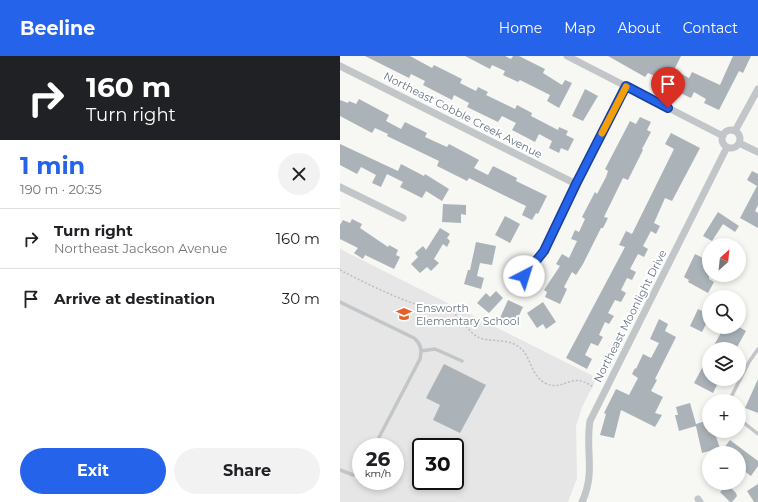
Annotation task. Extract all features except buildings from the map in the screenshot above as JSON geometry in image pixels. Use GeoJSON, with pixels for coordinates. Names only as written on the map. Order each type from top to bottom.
{"type":"FeatureCollection","features":[{"type":"Feature","properties":{"kind":"street"},"geometry":{"type":"LineString","coordinates":[[567,56],[724,136]]}},
{"type":"Feature","properties":{"kind":"street","name":"Northeast Cobble Creek Avenue"},"geometry":{"type":"LineString","coordinates":[[340,66],[576,184]]}},
{"type":"Feature","properties":{"kind":"street"},"geometry":{"type":"LineString","coordinates":[[524,276],[544,251],[626,86]]}},
{"type":"Feature","properties":{"kind":"street"},"geometry":{"type":"LineString","coordinates":[[735,131],[758,89]]}},
{"type":"Feature","properties":{"kind":"street"},"geometry":{"type":"LineString","coordinates":[[724,136],[730,131],[735,131]]}},
{"type":"Feature","properties":{"kind":"street"},"geometry":{"type":"LineString","coordinates":[[724,136],[724,143],[727,147],[735,147],[739,143],[739,135],[735,131]]}},
{"type":"Feature","properties":{"kind":"street"},"geometry":{"type":"LineString","coordinates":[[739,143],[758,152]]}},
{"type":"Feature","properties":{"kind":"street","name":"Northeast Moonlight Drive"},"geometry":{"type":"LineString","coordinates":[[582,502],[588,489],[590,473],[588,434],[590,421],[727,147]]}},
{"type":"Feature","properties":{"kind":"street"},"geometry":{"type":"LineString","coordinates":[[340,187],[403,218]]}},
{"type":"Feature","properties":{"kind":"lane"},"geometry":{"type":"LineString","coordinates":[[340,302],[414,338],[419,343],[421,350],[420,358],[379,438]]}},
{"type":"Feature","properties":{"kind":"lane"},"geometry":{"type":"LineString","coordinates":[[421,350],[428,349],[443,351],[462,361]]}},
{"type":"Feature","properties":{"kind":"lane"},"geometry":{"type":"LineString","coordinates":[[733,394],[749,362],[758,349]]}},
{"type":"Feature","properties":{"kind":"lane"},"geometry":{"type":"LineString","coordinates":[[746,425],[758,434]]}},
{"type":"Feature","properties":{"kind":"lane"},"geometry":{"type":"LineString","coordinates":[[340,470],[352,475]]}},
{"type":"Feature","properties":{"kind":"path"},"geometry":{"type":"LineString","coordinates":[[340,270],[407,301],[451,312],[480,338],[515,344],[526,354],[533,371],[545,383],[558,386],[572,380],[581,380],[593,387]]}},
{"type":"Feature","properties":{"kind":"shaded area","name":"Ensworth Elementary School"},"geometry":{"type":"Polygon","coordinates":[[[340,249],[597,378],[582,407],[576,426],[577,478],[568,502],[340,502],[340,249]]]}},
{"type":"Feature","properties":{"kind":"slow traffic"},"geometry":{"type":"LineString","coordinates":[[602,133],[626,87]]}},
{"type":"Feature","properties":{"kind":"place","name":"Ensworth Elementary School"},"geometry":{"type":"Point","coordinates":[404,314]}},
{"type":"Feature","properties":{"kind":"route"},"geometry":{"type":"LineString","coordinates":[[524,276],[544,251],[626,86],[668,108]]}}]}
